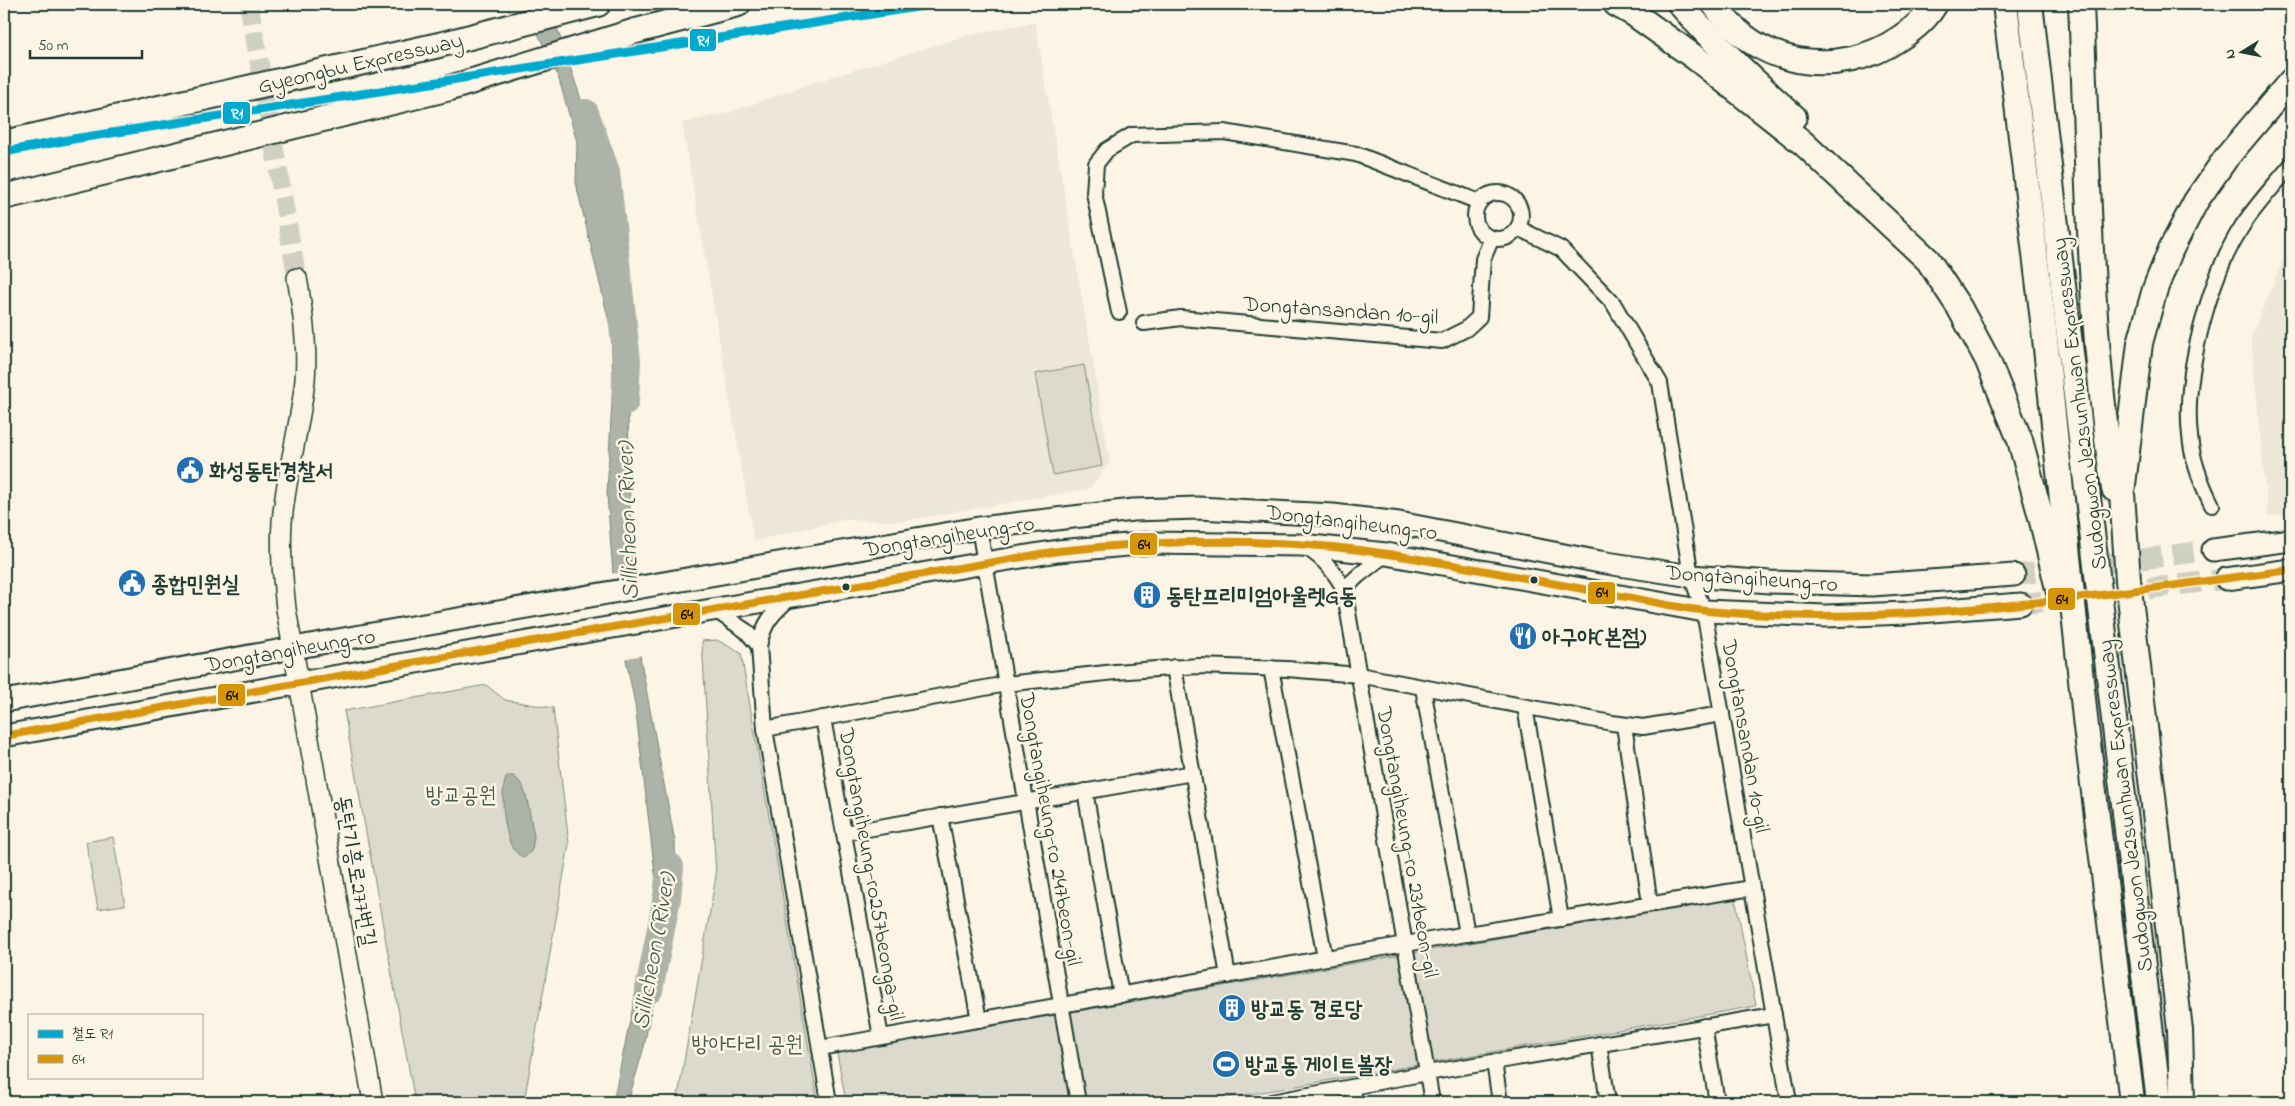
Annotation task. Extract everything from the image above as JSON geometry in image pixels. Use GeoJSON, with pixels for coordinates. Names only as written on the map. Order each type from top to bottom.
{"type":"FeatureCollection","features":[{"type":"Feature","properties":{"kind":"highway","name":"Gyeongbu Expressway"},"geometry":{"type":"LineString","coordinates":[[4,143],[439,45],[598,4]]}},
{"type":"Feature","properties":{"kind":"highway","name":"Gyeongbu Expressway"},"geometry":{"type":"LineString","coordinates":[[4,197],[450,88],[636,32],[738,4]]}},
{"type":"Feature","properties":{"kind":"highway"},"geometry":{"type":"LineString","coordinates":[[1616,4],[1634,14],[1697,59],[1804,142],[1928,260]]}},
{"type":"Feature","properties":{"kind":"highway"},"geometry":{"type":"LineString","coordinates":[[1680,4],[1740,67],[1797,120],[1928,260],[1959,307],[1988,359],[2020,440],[2059,593],[2086,728]]}},
{"type":"Feature","properties":{"kind":"highway"},"geometry":{"type":"LineString","coordinates":[[1714,4],[1732,27],[1752,43],[1772,54],[1805,62],[1851,60],[1887,47],[1930,14],[1935,4]]}},
{"type":"Feature","properties":{"kind":"highway","name":"Sudogwon Je2sunhwan Expressway"},"geometry":{"type":"LineString","coordinates":[[2005,4],[2044,328],[2086,728],[2132,1102]]}},
{"type":"Feature","properties":{"kind":"highway","name":"Sudogwon Je2sunhwan Expressway"},"geometry":{"type":"LineString","coordinates":[[2030,4],[2160,1102]]}},
{"type":"Feature","properties":{"kind":"highway"},"geometry":{"type":"LineString","coordinates":[[2080,4],[2104,426],[2128,580],[2180,1030],[2182,1102]]}},
{"type":"Feature","properties":{"kind":"highway"},"geometry":{"type":"LineString","coordinates":[[2128,580],[2122,494],[2140,343],[2156,289],[2171,249],[2196,200],[2226,158],[2291,81]]}},
{"type":"Feature","properties":{"kind":"main road","name":"Dongtangiheung-ro"},"geometry":{"type":"LineString","coordinates":[[4,701],[294,648],[979,528],[1133,510],[1198,508],[1276,511],[1399,523],[1600,562],[1691,576],[1770,582],[1872,585],[2014,575]]}},
{"type":"Feature","properties":{"kind":"main road"},"geometry":{"type":"LineString","coordinates":[[2213,550],[2291,540]]}},
{"type":"Feature","properties":{"kind":"main road","name":"Dongtangiheung-ro"},"geometry":{"type":"LineString","coordinates":[[4,736],[300,682],[985,563],[1058,551],[1151,543],[1302,545],[1386,554],[1704,611],[1826,616],[1926,612],[2021,604]]}},
{"type":"Feature","properties":{"kind":"main road"},"geometry":{"type":"LineString","coordinates":[[2226,579],[2291,570]]}},
{"type":"Feature","properties":{"kind":"street"},"geometry":{"type":"LineString","coordinates":[[1119,312],[1094,193],[1096,164],[1106,150],[1132,135],[1224,132],[1356,154],[1479,202]]}},
{"type":"Feature","properties":{"kind":"street"},"geometry":{"type":"LineString","coordinates":[[2212,505],[2196,472],[2190,436],[2190,382],[2199,337],[2217,279],[2241,228],[2291,165]]}},
{"type":"Feature","properties":{"kind":"street"},"geometry":{"type":"LineString","coordinates":[[1492,193],[1507,194],[1519,205],[1521,221],[1518,228],[1506,238],[1492,238],[1480,230],[1475,216],[1479,202],[1492,193]]}},
{"type":"Feature","properties":{"kind":"street","name":"Dongtansandan 10-gil"},"geometry":{"type":"LineString","coordinates":[[1518,228],[1561,249],[1613,303],[1660,383],[1691,576],[1704,611],[1789,1102]]}},
{"type":"Feature","properties":{"kind":"street","name":"Dongtansandan 10-gil"},"geometry":{"type":"LineString","coordinates":[[1144,323],[1181,318],[1442,341],[1466,329],[1479,317],[1483,259],[1492,238]]}},
{"type":"Feature","properties":{"kind":"street","name":"동탄기흥로277번길"},"geometry":{"type":"LineString","coordinates":[[297,278],[304,330],[305,378],[286,491],[281,546],[286,609],[373,1102]]}},
{"type":"Feature","properties":{"kind":"street","name":"Dongtangiheung-ro 247beon-gil"},"geometry":{"type":"LineString","coordinates":[[979,528],[1078,1102]]}},
{"type":"Feature","properties":{"kind":"street"},"geometry":{"type":"LineString","coordinates":[[1302,545],[1320,557],[1334,571],[1344,589],[1370,565],[1386,554]]}},
{"type":"Feature","properties":{"kind":"street","name":"Dongtangiheung-ro 231beon-gil"},"geometry":{"type":"LineString","coordinates":[[1344,589],[1432,1102]]}},
{"type":"Feature","properties":{"kind":"street"},"geometry":{"type":"LineString","coordinates":[[792,596],[770,616],[762,632],[759,646],[765,729],[829,1102]]}},
{"type":"Feature","properties":{"kind":"street"},"geometry":{"type":"LineString","coordinates":[[715,610],[740,626],[759,646]]}},
{"type":"Feature","properties":{"kind":"street"},"geometry":{"type":"LineString","coordinates":[[1174,667],[1228,976]]}},
{"type":"Feature","properties":{"kind":"street","name":"Dongtangiheung-ro257beonga-gil"},"geometry":{"type":"LineString","coordinates":[[765,729],[1006,684],[1174,667],[1271,668],[1359,676],[1643,727],[1722,714]]}},
{"type":"Feature","properties":{"kind":"street"},"geometry":{"type":"LineString","coordinates":[[1271,668],[1325,958]]}},
{"type":"Feature","properties":{"kind":"street"},"geometry":{"type":"LineString","coordinates":[[1423,688],[1468,934]]}},
{"type":"Feature","properties":{"kind":"street"},"geometry":{"type":"LineString","coordinates":[[1526,707],[1561,919]]}},
{"type":"Feature","properties":{"kind":"street","name":"Dongtangiheung-ro257beonga-gil"},"geometry":{"type":"LineString","coordinates":[[823,718],[881,1037]]}},
{"type":"Feature","properties":{"kind":"street"},"geometry":{"type":"LineString","coordinates":[[1624,725],[1650,904]]}},
{"type":"Feature","properties":{"kind":"street"},"geometry":{"type":"LineString","coordinates":[[844,833],[1193,773]]}},
{"type":"Feature","properties":{"kind":"street"},"geometry":{"type":"LineString","coordinates":[[1085,791],[1121,995]]}},
{"type":"Feature","properties":{"kind":"street"},"geometry":{"type":"LineString","coordinates":[[940,816],[978,1020]]}},
{"type":"Feature","properties":{"kind":"street"},"geometry":{"type":"LineString","coordinates":[[820,1048],[1405,944],[1752,888]]}},
{"type":"Feature","properties":{"kind":"street"},"geometry":{"type":"LineString","coordinates":[[1271,1102],[1427,1073],[1774,1015]]}},
{"type":"Feature","properties":{"kind":"street"},"geometry":{"type":"LineString","coordinates":[[1704,1026],[1717,1102]]}},
{"type":"Feature","properties":{"kind":"street"},"geometry":{"type":"LineString","coordinates":[[1599,1044],[1608,1102]]}},
{"type":"Feature","properties":{"kind":"street"},"geometry":{"type":"LineString","coordinates":[[1494,1062],[1500,1102]]}},
{"type":"Feature","properties":{"kind":"street"},"geometry":{"type":"LineString","coordinates":[[1352,1087],[1355,1102]]}},
{"type":"Feature","properties":{"kind":"shaded area"},"geometry":{"type":"Polygon","coordinates":[[[1035,22],[1110,462],[1089,489],[902,521],[843,520],[754,541],[682,123],[730,112],[831,77],[966,36],[1035,22]]]}},
{"type":"Feature","properties":{"kind":"shaded area"},"geometry":{"type":"Polygon","coordinates":[[[2291,241],[2291,514],[2268,516],[2251,337],[2291,241]]]}},
{"type":"Feature","properties":{"kind":"green space"},"geometry":{"type":"Polygon","coordinates":[[[1084,365],[1102,466],[1053,475],[1035,374],[1084,365]]]}},
{"type":"Feature","properties":{"kind":"green space","name":"방아다리 공원"},"geometry":{"type":"Polygon","coordinates":[[[717,640],[741,653],[818,1102],[677,1102],[716,876],[702,641],[717,640]]]}},
{"type":"Feature","properties":{"kind":"green space","name":"방교공원"},"geometry":{"type":"Polygon","coordinates":[[[486,685],[505,700],[553,708],[569,844],[524,1102],[415,1102],[344,711],[486,685]]]}},
{"type":"Feature","properties":{"kind":"green space"},"geometry":{"type":"Polygon","coordinates":[[[113,837],[125,905],[98,909],[86,842],[113,837]]]}},
{"type":"Feature","properties":{"kind":"green space"},"geometry":{"type":"Polygon","coordinates":[[[1735,897],[1756,1006],[1205,1102],[846,1102],[837,1053],[1735,897]]]}},
{"type":"Feature","properties":{"kind":"water"},"geometry":{"type":"Polygon","coordinates":[[[524,4],[549,4],[597,147],[609,197],[627,363],[632,598],[623,602],[621,608],[634,605],[641,662],[675,842],[676,890],[666,903],[656,954],[659,968],[644,1047],[628,1102],[613,1102],[642,963],[656,882],[635,704],[616,610],[620,609],[615,600],[607,494],[613,382],[611,330],[576,184],[577,142],[558,76],[524,4]]]}},
{"type":"Feature","properties":{"kind":"water"},"geometry":{"type":"Polygon","coordinates":[[[507,776],[514,776],[522,784],[527,799],[534,836],[532,850],[524,858],[512,847],[506,829],[503,791],[507,776]]]}},
{"type":"Feature","properties":{"kind":"pier"},"geometry":{"type":"Polygon","coordinates":[[[633,570],[635,599],[623,605],[636,604],[643,655],[623,659],[614,610],[617,607],[612,600],[611,574],[633,570]]]}},
{"type":"Feature","properties":{"kind":"waterway","name":"Sillicheon (River)"},"geometry":{"type":"LineString","coordinates":[[585,113],[606,172],[627,361],[625,401]]}},
{"type":"Feature","properties":{"kind":"waterway","name":"Sillicheon (River)"},"geometry":{"type":"LineString","coordinates":[[649,990],[667,898],[670,867]]}},
{"type":"Feature","properties":{"kind":"tunnel"},"geometry":{"type":"LineString","coordinates":[[249,4],[297,278]]}},
{"type":"Feature","properties":{"kind":"tunnel"},"geometry":{"type":"LineString","coordinates":[[2014,575],[2213,550]]}},
{"type":"Feature","properties":{"kind":"tunnel"},"geometry":{"type":"LineString","coordinates":[[2021,604],[2226,579]]}},
{"type":"Feature","properties":{"kind":"rail line","name":"R1"},"geometry":{"type":"LineString","coordinates":[[4,152],[73,139],[936,4]]}},
{"type":"Feature","properties":{"kind":"transit line","name":"64"},"geometry":{"type":"LineString","coordinates":[[4,736],[578,633],[1058,551],[1140,544],[1264,542],[1347,548],[1684,608],[1780,615],[1853,616],[2000,606],[2291,570]]}},
{"type":"Feature","properties":{"kind":"place","name":"화성동탄경찰서"},"geometry":{"type":"Point","coordinates":[190,470]}},
{"type":"Feature","properties":{"kind":"place","name":"종합민원실"},"geometry":{"type":"Point","coordinates":[132,583]}},
{"type":"Feature","properties":{"kind":"place","name":"동탄프리미엄아울렛G동"},"geometry":{"type":"Point","coordinates":[1147,595]}},
{"type":"Feature","properties":{"kind":"place","name":"아구야(본점)"},"geometry":{"type":"Point","coordinates":[1523,636]}},
{"type":"Feature","properties":{"kind":"place","name":"방교동 경로당"},"geometry":{"type":"Point","coordinates":[1232,1008]}},
{"type":"Feature","properties":{"kind":"place","name":"방교동 게이트볼장"},"geometry":{"type":"Point","coordinates":[1226,1064]}}]}
